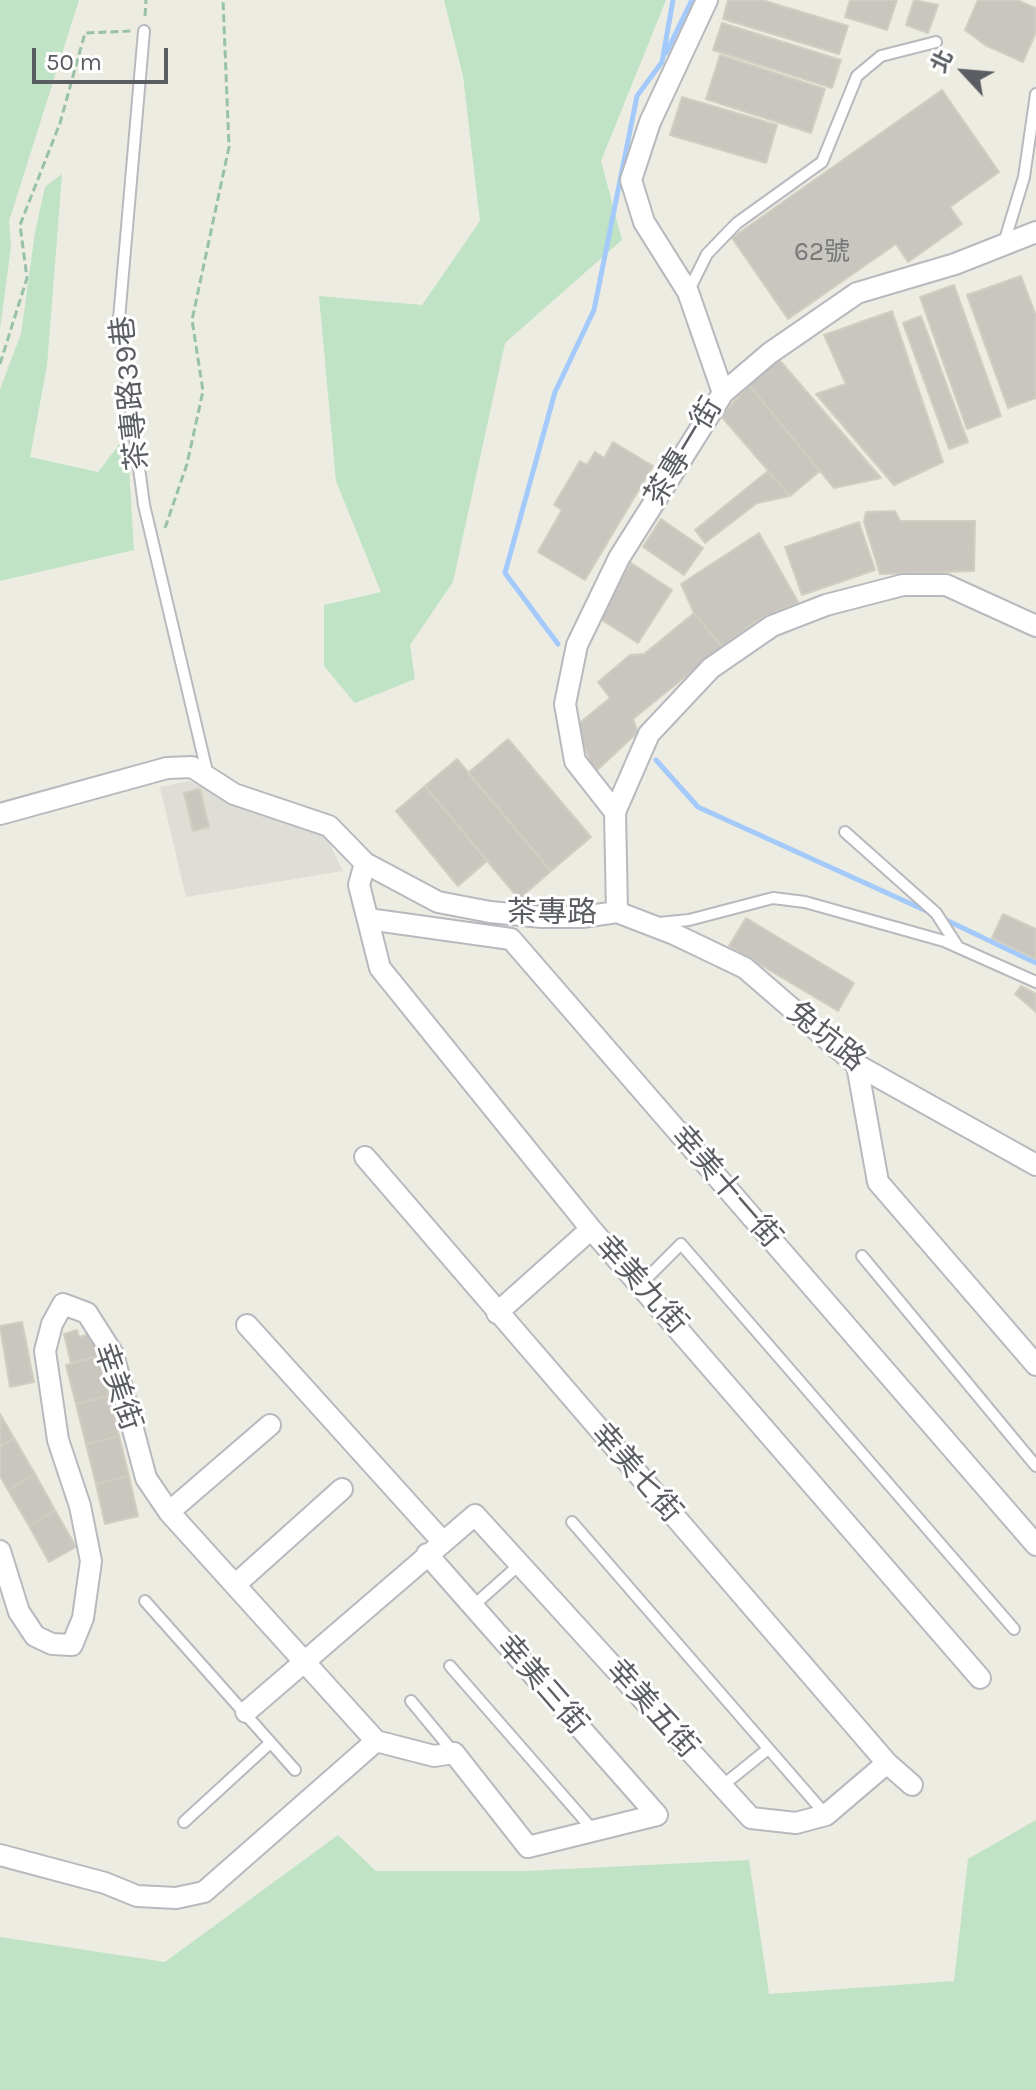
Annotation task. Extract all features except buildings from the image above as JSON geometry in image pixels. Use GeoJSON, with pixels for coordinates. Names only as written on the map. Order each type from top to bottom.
{"type":"FeatureCollection","features":[{"type":"Feature","properties":{"kind":"street","name":"茶專一街"},"geometry":{"type":"LineString","coordinates":[[615,812],[575,761],[565,704],[577,645],[619,558],[723,393],[688,292],[644,222],[631,180],[650,122],[707,0]]}},
{"type":"Feature","properties":{"kind":"street"},"geometry":{"type":"LineString","coordinates":[[723,393],[770,353],[857,293],[955,264],[1036,232]]}},
{"type":"Feature","properties":{"kind":"street","name":"茶專路"},"geometry":{"type":"LineString","coordinates":[[0,814],[167,768],[192,767],[234,794],[329,826],[365,863],[438,902],[490,912],[582,917],[617,912],[615,812],[649,734],[711,668],[772,626],[826,605],[903,585],[946,585],[1036,626]]}},
{"type":"Feature","properties":{"kind":"street","name":"幸美九街"},"geometry":{"type":"LineString","coordinates":[[365,863],[359,885],[380,968],[591,1229],[642,1283],[980,1678]]}},
{"type":"Feature","properties":{"kind":"street","name":"兔坑路"},"geometry":{"type":"LineString","coordinates":[[617,912],[745,968],[857,1065],[1036,1165]]}},
{"type":"Feature","properties":{"kind":"street","name":"幸美十一街"},"geometry":{"type":"LineString","coordinates":[[368,919],[511,939],[1036,1545]]}},
{"type":"Feature","properties":{"kind":"street"},"geometry":{"type":"LineString","coordinates":[[857,1065],[878,1182],[1036,1365]]}},
{"type":"Feature","properties":{"kind":"street","name":"幸美七街"},"geometry":{"type":"LineString","coordinates":[[365,1157],[887,1763],[912,1785]]}},
{"type":"Feature","properties":{"kind":"street"},"geometry":{"type":"LineString","coordinates":[[497,1313],[591,1229]]}},
{"type":"Feature","properties":{"kind":"street","name":"幸美街"},"geometry":{"type":"LineString","coordinates":[[0,1551],[19,1612],[35,1636],[52,1644],[72,1645],[83,1618],[91,1561],[80,1506],[58,1440],[45,1351],[52,1324],[63,1304],[87,1313],[113,1354],[146,1478],[169,1512],[376,1741]]}},
{"type":"Feature","properties":{"kind":"street","name":"幸美三街"},"geometry":{"type":"LineString","coordinates":[[247,1325],[435,1547],[473,1606],[657,1815],[593,1830]]}},
{"type":"Feature","properties":{"kind":"street"},"geometry":{"type":"LineString","coordinates":[[169,1512],[270,1425]]}},
{"type":"Feature","properties":{"kind":"street"},"geometry":{"type":"LineString","coordinates":[[236,1584],[342,1489]]}},
{"type":"Feature","properties":{"kind":"street","name":"幸美五街"},"geometry":{"type":"LineString","coordinates":[[435,1547],[475,1515],[751,1818],[796,1823],[826,1815]]}},
{"type":"Feature","properties":{"kind":"street"},"geometry":{"type":"LineString","coordinates":[[246,1712],[304,1659],[364,1613],[435,1547]]}},
{"type":"Feature","properties":{"kind":"street"},"geometry":{"type":"LineString","coordinates":[[0,1855],[105,1883],[137,1896],[176,1898],[204,1892],[376,1741],[434,1756],[454,1753],[528,1847],[593,1830]]}},
{"type":"Feature","properties":{"kind":"street"},"geometry":{"type":"LineString","coordinates":[[826,1815],[887,1763]]}},
{"type":"Feature","properties":{"kind":"lane","name":"茶專路39巷"},"geometry":{"type":"LineString","coordinates":[[144,31],[119,319],[144,505],[209,778]]}},
{"type":"Feature","properties":{"kind":"lane"},"geometry":{"type":"LineString","coordinates":[[688,292],[707,254],[737,223],[822,162],[857,76],[881,56],[936,42]]}},
{"type":"Feature","properties":{"kind":"lane"},"geometry":{"type":"LineString","coordinates":[[1003,245],[1024,177],[1036,94]]}},
{"type":"Feature","properties":{"kind":"lane"},"geometry":{"type":"LineString","coordinates":[[845,832],[936,913],[958,947]]}},
{"type":"Feature","properties":{"kind":"lane"},"geometry":{"type":"LineString","coordinates":[[649,924],[689,920],[773,898],[850,914],[958,947],[1036,982]]}},
{"type":"Feature","properties":{"kind":"lane"},"geometry":{"type":"LineString","coordinates":[[642,1283],[681,1244],[1014,1629]]}},
{"type":"Feature","properties":{"kind":"lane"},"geometry":{"type":"LineString","coordinates":[[862,1256],[1036,1466]]}},
{"type":"Feature","properties":{"kind":"lane"},"geometry":{"type":"LineString","coordinates":[[572,1522],[826,1815]]}},
{"type":"Feature","properties":{"kind":"lane"},"geometry":{"type":"LineString","coordinates":[[473,1606],[520,1564]]}},
{"type":"Feature","properties":{"kind":"lane"},"geometry":{"type":"LineString","coordinates":[[145,1601],[295,1770]]}},
{"type":"Feature","properties":{"kind":"lane"},"geometry":{"type":"LineString","coordinates":[[450,1666],[593,1830]]}},
{"type":"Feature","properties":{"kind":"lane"},"geometry":{"type":"LineString","coordinates":[[411,1701],[454,1753]]}},
{"type":"Feature","properties":{"kind":"lane"},"geometry":{"type":"LineString","coordinates":[[184,1822],[269,1744]]}},
{"type":"Feature","properties":{"kind":"lane"},"geometry":{"type":"LineString","coordinates":[[722,1786],[768,1749]]}},
{"type":"Feature","properties":{"kind":"path"},"geometry":{"type":"LineString","coordinates":[[0,364],[27,278],[20,225],[60,123],[85,33],[144,31],[146,0]]}},
{"type":"Feature","properties":{"kind":"path"},"geometry":{"type":"LineString","coordinates":[[156,555],[187,464],[203,391],[192,320],[229,147],[223,0]]}},
{"type":"Feature","properties":{"kind":"shaded area"},"geometry":{"type":"Polygon","coordinates":[[[189,781],[231,802],[325,835],[343,871],[186,897],[160,787],[189,781]]]}},
{"type":"Feature","properties":{"kind":"green space"},"geometry":{"type":"Polygon","coordinates":[[[0,0],[79,0],[9,221],[11,246],[0,330],[0,0]]]}},
{"type":"Feature","properties":{"kind":"green space"},"geometry":{"type":"Polygon","coordinates":[[[444,0],[666,0],[601,161],[622,240],[505,343],[453,582],[410,645],[415,679],[355,703],[324,666],[324,605],[381,592],[336,481],[319,296],[422,305],[480,221],[463,76],[444,0]]]}},
{"type":"Feature","properties":{"kind":"green space"},"geometry":{"type":"Polygon","coordinates":[[[62,174],[47,366],[30,457],[98,472],[127,434],[134,550],[0,581],[0,389],[21,334],[35,232],[45,187],[62,174]]]}},
{"type":"Feature","properties":{"kind":"green space"},"geometry":{"type":"Polygon","coordinates":[[[1036,1820],[1036,2090],[0,2090],[0,1937],[165,1962],[338,1835],[376,1871],[526,1871],[749,1860],[769,1994],[954,1981],[968,1859],[1036,1820]]]}},
{"type":"Feature","properties":{"kind":"waterway"},"geometry":{"type":"LineString","coordinates":[[558,644],[505,573],[555,392],[594,310],[637,96],[662,62],[673,0]]}},
{"type":"Feature","properties":{"kind":"waterway"},"geometry":{"type":"LineString","coordinates":[[666,53],[692,0]]}},
{"type":"Feature","properties":{"kind":"waterway"},"geometry":{"type":"LineString","coordinates":[[656,760],[698,807],[931,913]]}},
{"type":"Feature","properties":{"kind":"waterway"},"geometry":{"type":"LineString","coordinates":[[944,919],[1036,963]]}}]}
